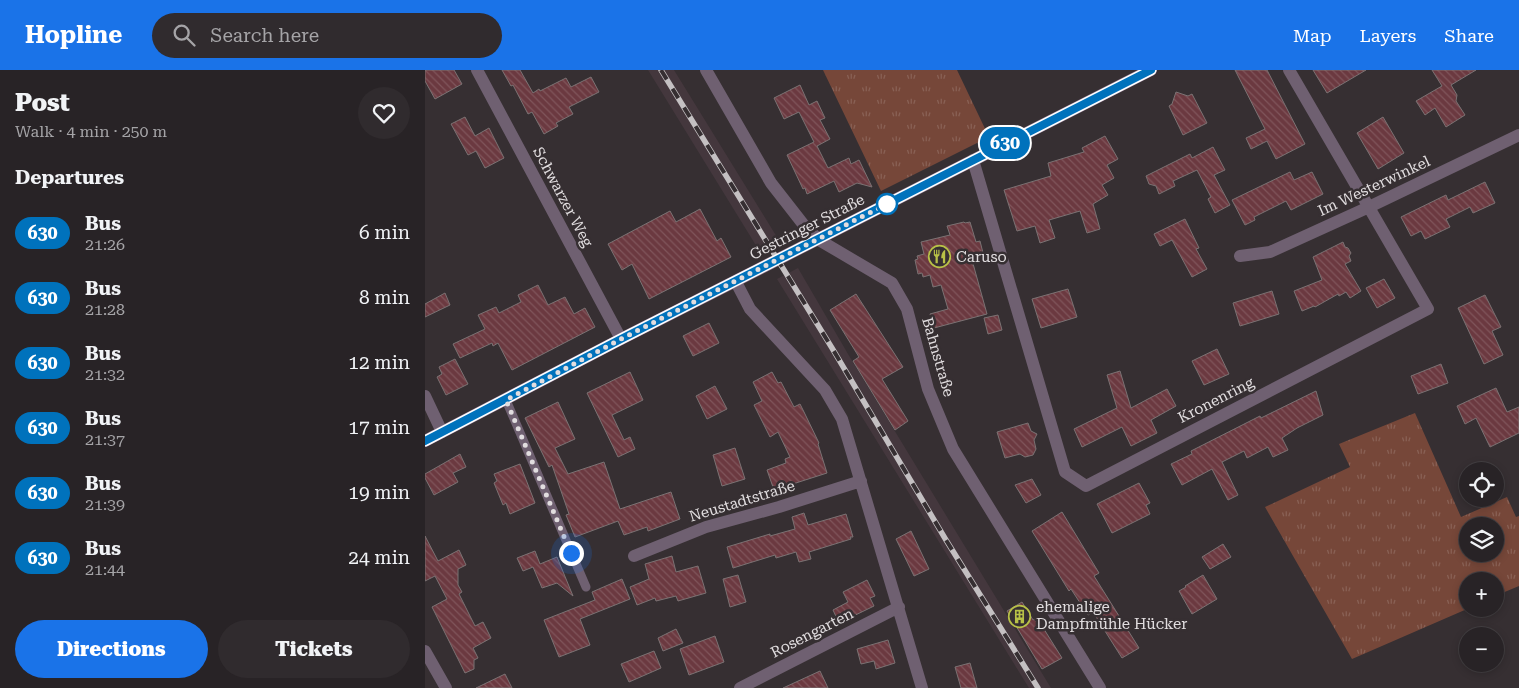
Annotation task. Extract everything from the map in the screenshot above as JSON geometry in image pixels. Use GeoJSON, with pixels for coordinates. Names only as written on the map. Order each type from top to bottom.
{"type":"FeatureCollection","features":[{"type":"Feature","properties":{"kind":"main road","name":"Gestringer Straße"},"geometry":{"type":"LineString","coordinates":[[425,441],[621,339],[1151,70]]}},
{"type":"Feature","properties":{"kind":"street","name":"Schwarzer Weg"},"geometry":{"type":"LineString","coordinates":[[477,70],[621,339]]}},
{"type":"Feature","properties":{"kind":"street","name":"Bahnstraße"},"geometry":{"type":"LineString","coordinates":[[706,70],[771,183],[803,224],[819,240],[892,284],[907,309],[928,389],[953,449],[1101,688]]}},
{"type":"Feature","properties":{"kind":"street","name":"Kronenring"},"geometry":{"type":"LineString","coordinates":[[973,160],[1065,472],[1086,486],[1428,309],[1289,70]]}},
{"type":"Feature","properties":{"kind":"street","name":"Im Westerwinkel"},"geometry":{"type":"LineString","coordinates":[[1240,256],[1270,252],[1519,135]]}},
{"type":"Feature","properties":{"kind":"street"},"geometry":{"type":"LineString","coordinates":[[736,282],[750,309],[825,390],[842,419],[922,688]]}},
{"type":"Feature","properties":{"kind":"street"},"geometry":{"type":"LineString","coordinates":[[425,396],[442,432]]}},
{"type":"Feature","properties":{"kind":"street","name":"Neustadtstraße"},"geometry":{"type":"LineString","coordinates":[[634,556],[706,527],[779,507],[861,481]]}},
{"type":"Feature","properties":{"kind":"street","name":"Rosengarten"},"geometry":{"type":"LineString","coordinates":[[740,688],[899,607]]}},
{"type":"Feature","properties":{"kind":"street"},"geometry":{"type":"LineString","coordinates":[[425,651],[446,688]]}},
{"type":"Feature","properties":{"kind":"lane"},"geometry":{"type":"LineString","coordinates":[[506,400],[585,587]]}},
{"type":"Feature","properties":{"kind":"shaded area"},"geometry":{"type":"Polygon","coordinates":[[[648,70],[674,70],[780,242],[760,252],[648,70]]]}},
{"type":"Feature","properties":{"kind":"shaded area"},"geometry":{"type":"Polygon","coordinates":[[[798,268],[848,354],[1051,688],[1029,688],[777,279],[798,268]]]}},
{"type":"Feature","properties":{"kind":"green space"},"geometry":{"type":"Polygon","coordinates":[[[823,70],[957,70],[989,137],[881,191],[823,70]]]}},
{"type":"Feature","properties":{"kind":"green space"},"geometry":{"type":"Polygon","coordinates":[[[1415,413],[1461,517],[1484,507],[1504,507],[1504,498],[1507,497],[1516,517],[1519,516],[1519,586],[1504,592],[1504,572],[1459,572],[1459,612],[1352,659],[1265,507],[1350,467],[1339,444],[1415,413]]]}},
{"type":"Feature","properties":{"kind":"building"},"geometry":{"type":"Polygon","coordinates":[[[425,70],[454,70],[462,84],[435,99],[425,81],[425,70]]]}},
{"type":"Feature","properties":{"kind":"building"},"geometry":{"type":"Polygon","coordinates":[[[502,70],[520,70],[533,93],[566,78],[571,87],[591,77],[599,92],[569,107],[573,114],[556,123],[558,126],[544,134],[532,112],[528,114],[513,85],[511,86],[502,70]]]}},
{"type":"Feature","properties":{"kind":"building"},"geometry":{"type":"Polygon","coordinates":[[[1235,70],[1267,70],[1305,144],[1276,159],[1267,141],[1251,149],[1246,138],[1265,129],[1235,70]]]}},
{"type":"Feature","properties":{"kind":"building"},"geometry":{"type":"Polygon","coordinates":[[[1313,70],[1366,70],[1327,93],[1313,70]]]}},
{"type":"Feature","properties":{"kind":"building"},"geometry":{"type":"Polygon","coordinates":[[[1432,70],[1476,70],[1451,85],[1457,95],[1456,101],[1465,115],[1446,127],[1435,108],[1425,115],[1416,101],[1442,86],[1432,70]]]}},
{"type":"Feature","properties":{"kind":"building"},"geometry":{"type":"Polygon","coordinates":[[[800,85],[809,105],[817,101],[825,118],[820,120],[830,139],[817,146],[828,168],[849,158],[851,164],[859,160],[872,187],[857,183],[839,192],[834,181],[807,194],[805,188],[803,189],[787,155],[814,142],[799,112],[784,119],[774,98],[800,85]]]}},
{"type":"Feature","properties":{"kind":"building"},"geometry":{"type":"Polygon","coordinates":[[[1176,92],[1188,96],[1192,94],[1207,123],[1183,135],[1169,106],[1172,104],[1176,92]]]}},
{"type":"Feature","properties":{"kind":"building"},"geometry":{"type":"Polygon","coordinates":[[[465,117],[475,136],[489,128],[504,158],[485,168],[476,151],[468,155],[451,124],[465,117]]]}},
{"type":"Feature","properties":{"kind":"building"},"geometry":{"type":"Polygon","coordinates":[[[1383,117],[1404,153],[1378,169],[1357,133],[1383,117]]]}},
{"type":"Feature","properties":{"kind":"building"},"geometry":{"type":"Polygon","coordinates":[[[1105,136],[1118,159],[1107,165],[1114,178],[1102,185],[1108,195],[1093,204],[1100,229],[1087,233],[1080,211],[1049,220],[1055,238],[1040,243],[1035,226],[1017,231],[1004,190],[1051,176],[1048,163],[1084,152],[1082,148],[1105,136]]]}},
{"type":"Feature","properties":{"kind":"building"},"geometry":{"type":"Polygon","coordinates":[[[1213,147],[1225,170],[1214,175],[1230,205],[1215,213],[1208,199],[1211,197],[1197,170],[1173,181],[1175,186],[1159,194],[1156,186],[1149,184],[1146,176],[1190,154],[1192,158],[1213,147]]]}},
{"type":"Feature","properties":{"kind":"building"},"geometry":{"type":"Polygon","coordinates":[[[1290,172],[1294,180],[1312,172],[1323,194],[1291,210],[1286,201],[1254,217],[1255,220],[1245,225],[1232,200],[1290,172]]]}},
{"type":"Feature","properties":{"kind":"building"},"geometry":{"type":"Polygon","coordinates":[[[1485,182],[1495,203],[1473,213],[1470,207],[1446,219],[1450,227],[1425,239],[1421,231],[1411,236],[1401,217],[1446,195],[1448,200],[1485,182]]]}},
{"type":"Feature","properties":{"kind":"building"},"geometry":{"type":"Polygon","coordinates":[[[700,209],[717,241],[721,238],[731,257],[649,299],[632,264],[622,270],[608,244],[670,211],[676,222],[700,209]]]}},
{"type":"Feature","properties":{"kind":"building"},"geometry":{"type":"Polygon","coordinates":[[[1185,219],[1199,248],[1196,249],[1207,269],[1192,277],[1172,240],[1160,246],[1154,234],[1185,219]]]}},
{"type":"Feature","properties":{"kind":"building"},"geometry":{"type":"Polygon","coordinates":[[[970,222],[976,242],[980,241],[984,257],[972,260],[987,314],[934,328],[930,314],[948,309],[941,285],[933,287],[930,275],[923,277],[922,273],[918,274],[915,260],[918,259],[917,256],[924,254],[921,242],[950,235],[947,226],[970,222]]]}},
{"type":"Feature","properties":{"kind":"building"},"geometry":{"type":"Polygon","coordinates":[[[1343,242],[1351,253],[1349,256],[1351,261],[1345,264],[1361,291],[1350,298],[1346,292],[1339,296],[1338,294],[1315,307],[1302,311],[1294,291],[1322,280],[1313,257],[1343,242]]]}},
{"type":"Feature","properties":{"kind":"building"},"geometry":{"type":"Polygon","coordinates":[[[1384,279],[1395,298],[1377,308],[1366,288],[1384,279]]]}},
{"type":"Feature","properties":{"kind":"building"},"geometry":{"type":"Polygon","coordinates":[[[538,285],[548,305],[565,297],[574,314],[585,308],[595,327],[512,370],[498,343],[493,346],[492,343],[460,358],[453,344],[485,329],[478,315],[496,307],[499,313],[521,302],[518,295],[538,285]]]}},
{"type":"Feature","properties":{"kind":"building"},"geometry":{"type":"Polygon","coordinates":[[[1068,289],[1077,317],[1041,328],[1032,299],[1068,289]]]}},
{"type":"Feature","properties":{"kind":"building"},"geometry":{"type":"Polygon","coordinates":[[[1272,291],[1279,314],[1240,326],[1233,303],[1272,291]]]}},
{"type":"Feature","properties":{"kind":"building"},"geometry":{"type":"Polygon","coordinates":[[[445,293],[450,305],[425,317],[425,304],[445,293]]]}},
{"type":"Feature","properties":{"kind":"building"},"geometry":{"type":"Polygon","coordinates":[[[856,294],[903,367],[882,379],[908,421],[895,430],[853,361],[859,357],[830,310],[856,294]]]}},
{"type":"Feature","properties":{"kind":"building"},"geometry":{"type":"Polygon","coordinates":[[[1485,295],[1501,327],[1492,331],[1503,355],[1484,364],[1458,308],[1485,295]]]}},
{"type":"Feature","properties":{"kind":"building"},"geometry":{"type":"Polygon","coordinates":[[[998,315],[1002,330],[988,334],[984,318],[998,315]]]}},
{"type":"Feature","properties":{"kind":"building"},"geometry":{"type":"Polygon","coordinates":[[[709,323],[719,343],[693,356],[683,336],[709,323]]]}},
{"type":"Feature","properties":{"kind":"building"},"geometry":{"type":"Polygon","coordinates":[[[1217,349],[1229,374],[1204,385],[1192,361],[1217,349]]]}},
{"type":"Feature","properties":{"kind":"building"},"geometry":{"type":"Polygon","coordinates":[[[455,359],[468,384],[446,395],[437,377],[442,374],[439,367],[455,359]]]}},
{"type":"Feature","properties":{"kind":"building"},"geometry":{"type":"Polygon","coordinates":[[[1441,364],[1448,383],[1418,394],[1411,376],[1441,364]]]}},
{"type":"Feature","properties":{"kind":"building"},"geometry":{"type":"Polygon","coordinates":[[[1120,371],[1131,408],[1167,389],[1176,406],[1151,420],[1157,433],[1131,446],[1122,427],[1082,447],[1074,429],[1117,408],[1107,375],[1120,371]]]}},
{"type":"Feature","properties":{"kind":"building"},"geometry":{"type":"Polygon","coordinates":[[[630,372],[643,400],[612,415],[624,440],[630,437],[635,449],[618,457],[587,393],[630,372]]]}},
{"type":"Feature","properties":{"kind":"building"},"geometry":{"type":"Polygon","coordinates":[[[772,372],[778,383],[781,382],[794,407],[800,404],[819,443],[827,473],[774,490],[767,470],[786,463],[785,459],[790,457],[778,432],[770,437],[754,405],[762,401],[753,382],[772,372]]]}},
{"type":"Feature","properties":{"kind":"building"},"geometry":{"type":"Polygon","coordinates":[[[715,386],[727,409],[707,419],[696,396],[715,386]]]}},
{"type":"Feature","properties":{"kind":"building"},"geometry":{"type":"Polygon","coordinates":[[[1496,388],[1507,412],[1519,407],[1519,433],[1490,447],[1476,418],[1465,424],[1457,406],[1496,388]]]}},
{"type":"Feature","properties":{"kind":"building"},"geometry":{"type":"Polygon","coordinates":[[[1316,391],[1323,415],[1282,438],[1288,450],[1273,457],[1268,447],[1247,458],[1244,451],[1222,462],[1238,495],[1228,500],[1212,469],[1182,485],[1171,464],[1192,454],[1191,451],[1260,416],[1261,418],[1316,391]]]}},
{"type":"Feature","properties":{"kind":"building"},"geometry":{"type":"Polygon","coordinates":[[[558,402],[575,439],[555,448],[568,474],[604,462],[620,509],[671,492],[680,519],[648,531],[647,527],[624,535],[618,521],[575,537],[566,515],[569,514],[552,465],[549,467],[525,418],[558,402]]]}},
{"type":"Feature","properties":{"kind":"building"},"geometry":{"type":"Polygon","coordinates":[[[1028,423],[1031,431],[1037,434],[1034,440],[1036,449],[1033,455],[1025,457],[1020,454],[1005,458],[997,432],[1028,423]]]}},
{"type":"Feature","properties":{"kind":"building"},"geometry":{"type":"Polygon","coordinates":[[[735,448],[745,479],[722,486],[713,455],[735,448]]]}},
{"type":"Feature","properties":{"kind":"building"},"geometry":{"type":"Polygon","coordinates":[[[460,454],[466,467],[453,473],[458,482],[434,495],[425,478],[425,474],[460,454]]]}},
{"type":"Feature","properties":{"kind":"building"},"geometry":{"type":"Polygon","coordinates":[[[520,464],[535,503],[510,514],[506,503],[503,505],[494,483],[497,481],[494,474],[520,464]]]}},
{"type":"Feature","properties":{"kind":"building"},"geometry":{"type":"Polygon","coordinates":[[[1032,479],[1041,495],[1026,503],[1015,485],[1032,479]]]}},
{"type":"Feature","properties":{"kind":"building"},"geometry":{"type":"Polygon","coordinates":[[[1139,483],[1150,503],[1146,505],[1150,514],[1112,533],[1097,504],[1139,483]]]}},
{"type":"Feature","properties":{"kind":"building"},"geometry":{"type":"Polygon","coordinates":[[[1062,512],[1099,573],[1094,576],[1139,648],[1122,658],[1093,612],[1088,615],[1071,589],[1069,591],[1032,531],[1062,512]]]}},
{"type":"Feature","properties":{"kind":"building"},"geometry":{"type":"Polygon","coordinates":[[[804,513],[808,525],[846,514],[853,537],[809,552],[811,559],[799,562],[796,552],[776,558],[775,555],[733,568],[727,547],[770,534],[770,536],[795,529],[792,517],[804,513]]]}},
{"type":"Feature","properties":{"kind":"building"},"geometry":{"type":"Polygon","coordinates":[[[911,531],[929,569],[914,576],[896,539],[911,531]]]}},
{"type":"Feature","properties":{"kind":"building"},"geometry":{"type":"Polygon","coordinates":[[[425,536],[438,561],[459,550],[466,565],[458,569],[458,585],[462,592],[459,594],[475,626],[483,622],[491,638],[473,648],[478,658],[474,660],[474,669],[465,673],[432,607],[447,599],[435,576],[425,581],[425,536]]]}},
{"type":"Feature","properties":{"kind":"building"},"geometry":{"type":"Polygon","coordinates":[[[1223,544],[1231,557],[1210,569],[1202,557],[1223,544]]]}},
{"type":"Feature","properties":{"kind":"building"},"geometry":{"type":"Polygon","coordinates":[[[535,551],[540,564],[557,557],[573,596],[557,583],[542,588],[533,567],[523,571],[517,558],[535,551]]]}},
{"type":"Feature","properties":{"kind":"building"},"geometry":{"type":"Polygon","coordinates":[[[672,556],[676,572],[698,566],[706,593],[678,601],[676,596],[656,601],[655,598],[637,605],[630,587],[649,579],[645,564],[672,556]]]}},
{"type":"Feature","properties":{"kind":"building"},"geometry":{"type":"Polygon","coordinates":[[[738,575],[746,602],[730,607],[723,579],[738,575]]]}},
{"type":"Feature","properties":{"kind":"building"},"geometry":{"type":"Polygon","coordinates":[[[1203,575],[1217,599],[1192,614],[1179,591],[1203,575]]]}},
{"type":"Feature","properties":{"kind":"building"},"geometry":{"type":"Polygon","coordinates":[[[622,579],[630,599],[580,619],[590,645],[559,657],[544,620],[595,600],[592,592],[622,579]]]}},
{"type":"Feature","properties":{"kind":"building"},"geometry":{"type":"Polygon","coordinates":[[[867,580],[875,596],[870,598],[874,606],[839,623],[833,610],[848,602],[843,592],[867,580]]]}},
{"type":"Feature","properties":{"kind":"building"},"geometry":{"type":"Polygon","coordinates":[[[1022,602],[1033,620],[1037,618],[1062,658],[1042,669],[1007,611],[1022,602]]]}},
{"type":"Feature","properties":{"kind":"building"},"geometry":{"type":"Polygon","coordinates":[[[676,629],[683,643],[663,651],[658,638],[676,629]]]}},
{"type":"Feature","properties":{"kind":"building"},"geometry":{"type":"Polygon","coordinates":[[[715,636],[724,662],[689,675],[680,649],[715,636]]]}},
{"type":"Feature","properties":{"kind":"building"},"geometry":{"type":"Polygon","coordinates":[[[888,640],[895,663],[876,669],[874,661],[861,664],[857,649],[888,640]]]}},
{"type":"Feature","properties":{"kind":"building"},"geometry":{"type":"Polygon","coordinates":[[[654,651],[661,668],[629,682],[621,664],[654,651]]]}},
{"type":"Feature","properties":{"kind":"building"},"geometry":{"type":"Polygon","coordinates":[[[970,663],[977,688],[961,688],[955,667],[970,663]]]}},
{"type":"Feature","properties":{"kind":"building"},"geometry":{"type":"Polygon","coordinates":[[[820,671],[828,688],[783,688],[820,671]]]}},
{"type":"Feature","properties":{"kind":"building"},"geometry":{"type":"Polygon","coordinates":[[[505,674],[512,688],[476,688],[505,674]]]}},
{"type":"Feature","properties":{"kind":"railway"},"geometry":{"type":"LineString","coordinates":[[661,70],[1038,688]]}},
{"type":"Feature","properties":{"kind":"bus line","name":"630"},"geometry":{"type":"LineString","coordinates":[[425,441],[621,339],[1151,70]]}},
{"type":"Feature","properties":{"kind":"place","name":"Caruso"},"geometry":{"type":"Point","coordinates":[940,257]}},
{"type":"Feature","properties":{"kind":"place","name":"ehemalige Dampfmühle Hücker"},"geometry":{"type":"Point","coordinates":[1020,616]}},
{"type":"Feature","properties":{"kind":"route"},"geometry":{"type":"LineString","coordinates":[[571,553],[506,400],[621,339],[887,204]]}}]}
